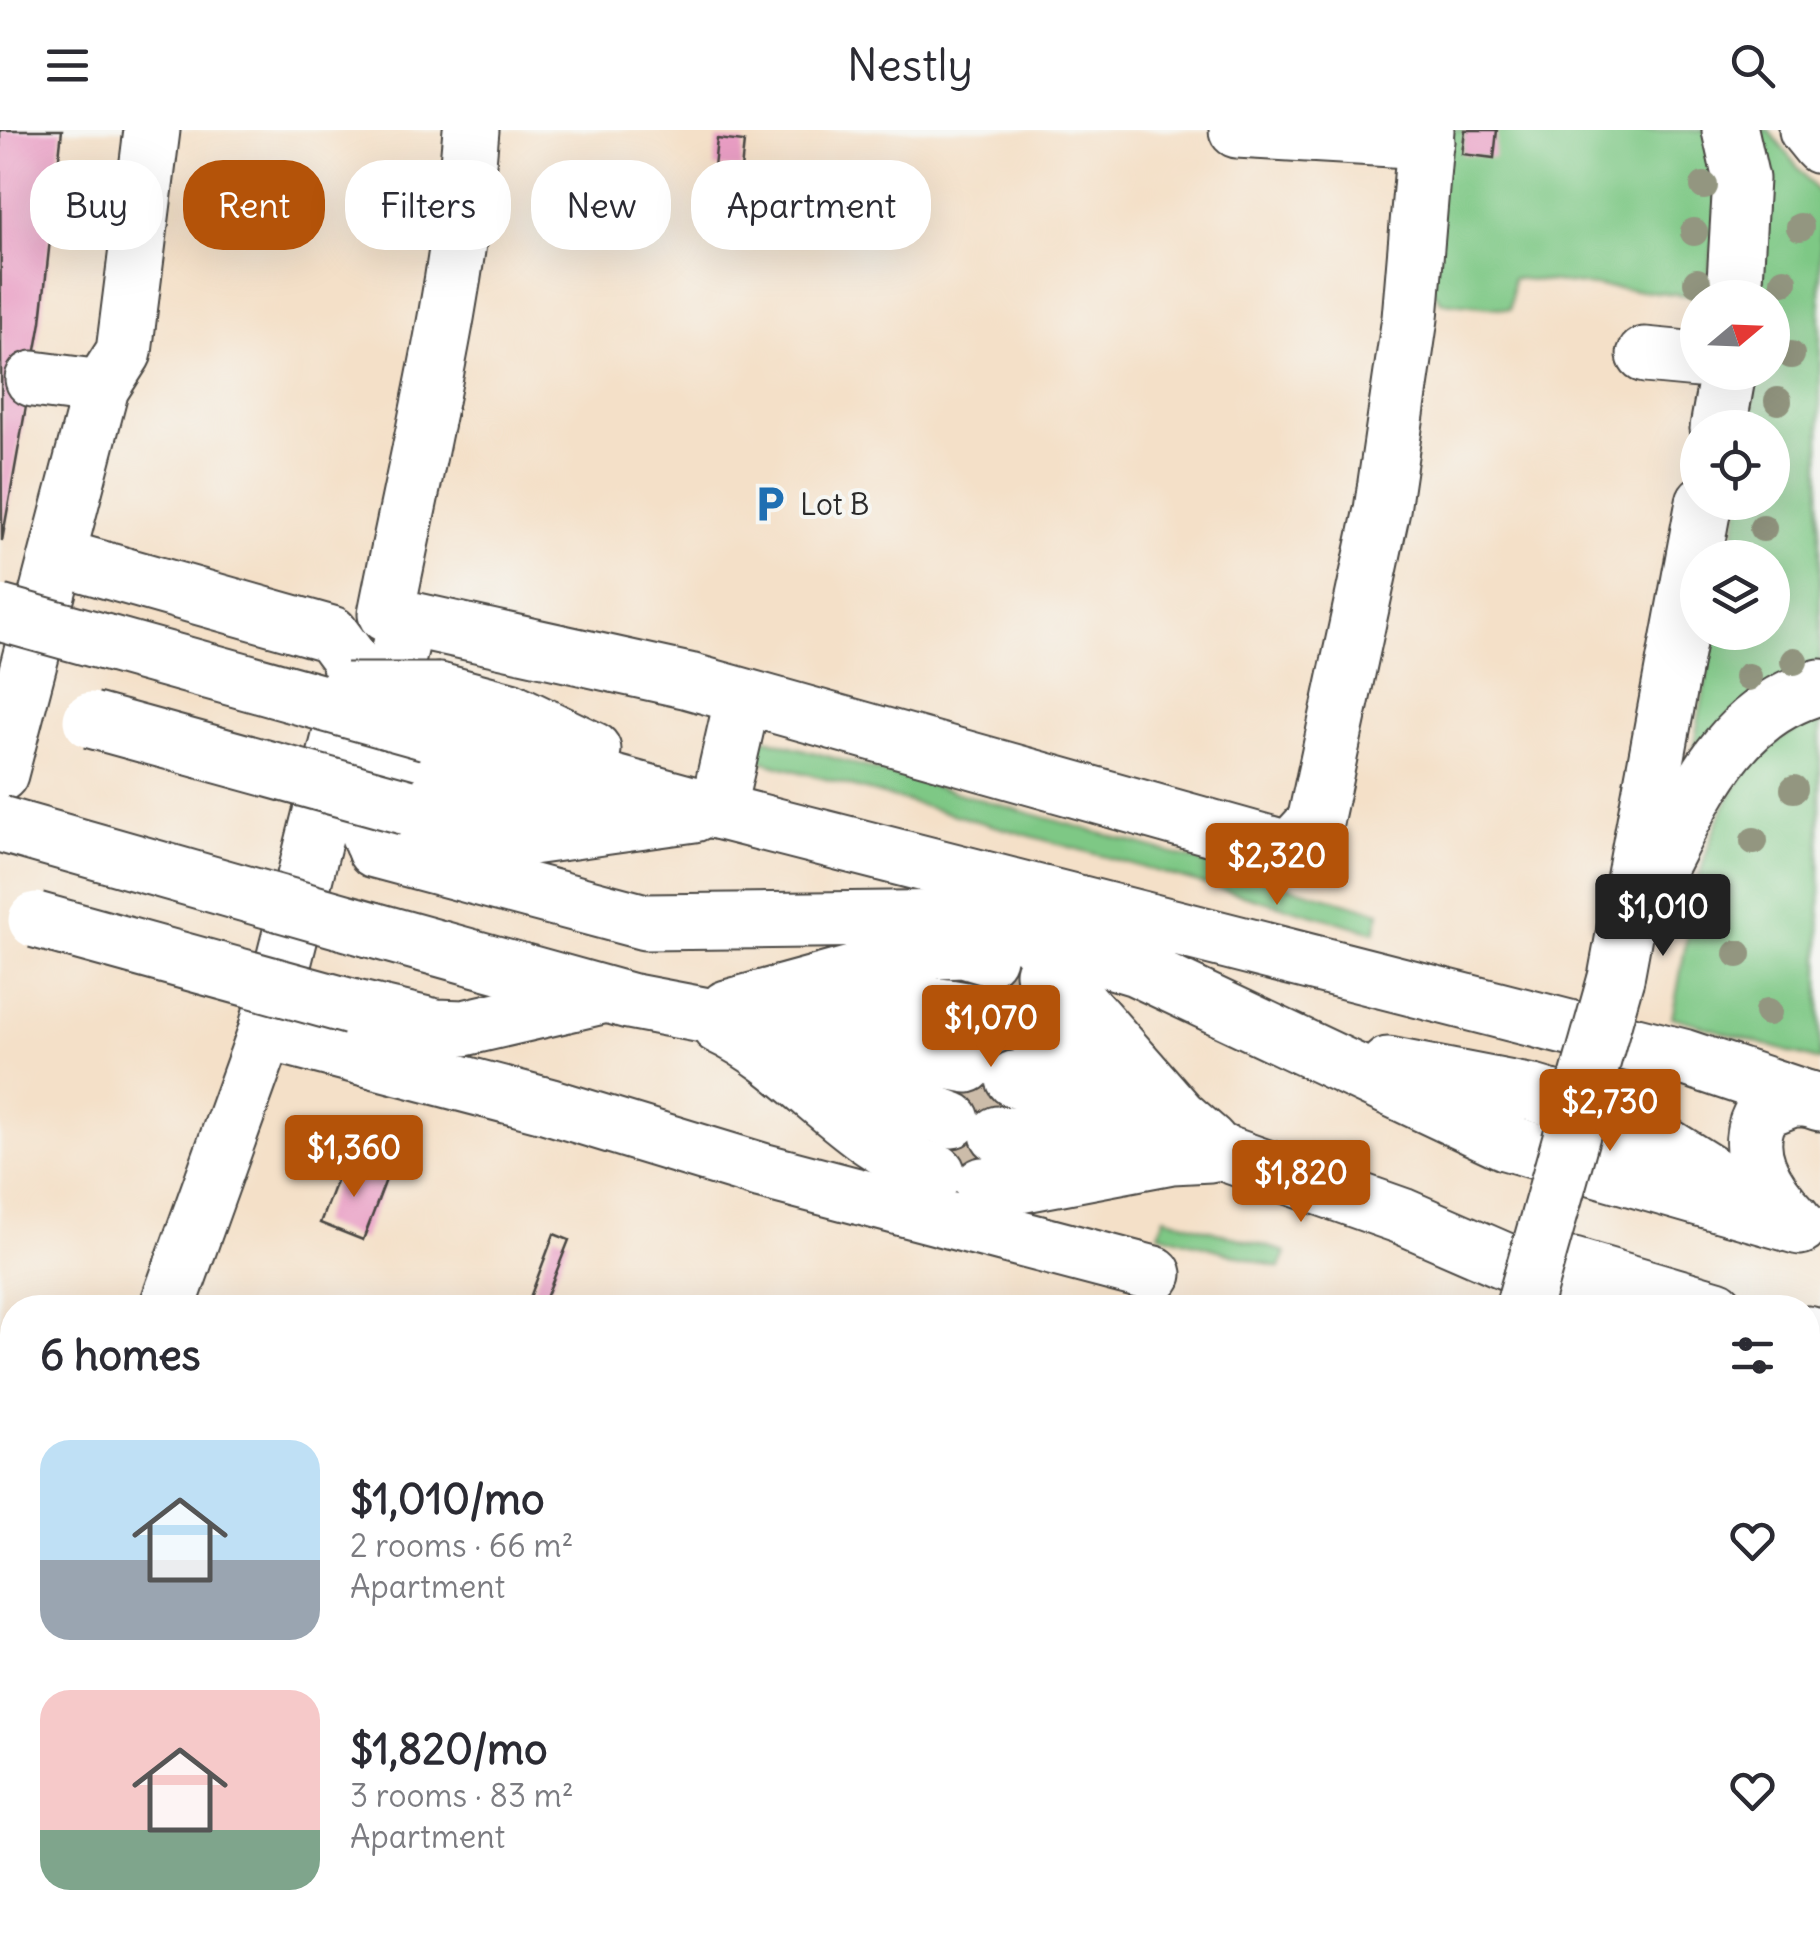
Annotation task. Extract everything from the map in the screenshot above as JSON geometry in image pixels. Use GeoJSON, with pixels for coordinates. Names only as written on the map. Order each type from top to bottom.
{"type":"FeatureCollection","features":[{"type":"Feature","properties":{"kind":"street"},"geometry":{"type":"LineString","coordinates":[[0,774],[10,700],[59,557],[101,388],[124,352],[152,130]]}},
{"type":"Feature","properties":{"kind":"street"},"geometry":{"type":"LineString","coordinates":[[470,130],[464,218],[443,346],[386,614],[529,643],[743,697],[1277,846],[1294,846],[1315,822],[1382,510],[1410,318],[1426,136],[1236,130]]}},
{"type":"Feature","properties":{"kind":"street"},"geometry":{"type":"LineString","coordinates":[[1730,130],[1741,180],[1735,280]]}},
{"type":"Feature","properties":{"kind":"street"},"geometry":{"type":"LineString","coordinates":[[1807,130],[1820,146]]}},
{"type":"Feature","properties":{"kind":"street"},"geometry":{"type":"LineString","coordinates":[[33,379],[101,388]]}},
{"type":"Feature","properties":{"kind":"street"},"geometry":{"type":"LineString","coordinates":[[1527,1295],[1616,978],[1701,520]]}},
{"type":"Feature","properties":{"kind":"street"},"geometry":{"type":"LineString","coordinates":[[59,557],[331,634],[348,657],[354,681],[281,1035]]}},
{"type":"Feature","properties":{"kind":"street"},"geometry":{"type":"LineString","coordinates":[[0,613],[278,690],[424,744],[717,811],[1683,1056],[1815,1101]]}},
{"type":"Feature","properties":{"kind":"street"},"geometry":{"type":"LineString","coordinates":[[375,850],[362,815],[406,619]]}},
{"type":"Feature","properties":{"kind":"street"},"geometry":{"type":"LineString","coordinates":[[1626,924],[1722,752],[1755,716],[1820,687]]}},
{"type":"Feature","properties":{"kind":"street"},"geometry":{"type":"LineString","coordinates":[[717,811],[743,697]]}},
{"type":"Feature","properties":{"kind":"street"},"geometry":{"type":"LineString","coordinates":[[10,700],[91,720],[424,744],[517,839],[717,811]]}},
{"type":"Feature","properties":{"kind":"street"},"geometry":{"type":"LineString","coordinates":[[0,824],[607,996],[990,1073],[1402,1216],[1672,1295]]}},
{"type":"Feature","properties":{"kind":"street"},"geometry":{"type":"LineString","coordinates":[[172,1295],[337,889],[375,850]]}},
{"type":"Feature","properties":{"kind":"street"},"geometry":{"type":"LineString","coordinates":[[375,850],[645,922],[970,918],[1122,962],[1291,1042],[1636,1154],[1810,1233]]}},
{"type":"Feature","properties":{"kind":"street"},"geometry":{"type":"LineString","coordinates":[[18,917],[436,1027],[464,1028],[607,996]]}},
{"type":"Feature","properties":{"kind":"street"},"geometry":{"type":"LineString","coordinates":[[690,1012],[767,1001],[936,951],[964,950],[990,1073]]}},
{"type":"Feature","properties":{"kind":"street"},"geometry":{"type":"LineString","coordinates":[[690,1012],[764,1046],[899,1130],[990,1073],[1066,988],[1178,1116],[1228,1155]]}},
{"type":"Feature","properties":{"kind":"street"},"geometry":{"type":"LineString","coordinates":[[281,1035],[548,1106],[795,1180],[1154,1274]]}},
{"type":"Feature","properties":{"kind":"street"},"geometry":{"type":"LineString","coordinates":[[990,1073],[1228,1155]]}},
{"type":"Feature","properties":{"kind":"street"},"geometry":{"type":"LineString","coordinates":[[1810,1233],[1764,1182],[1753,1140],[1764,1110],[1777,1102],[1815,1101]]}},
{"type":"Feature","properties":{"kind":"street"},"geometry":{"type":"LineString","coordinates":[[1402,1216],[1583,1295]]}},
{"type":"Feature","properties":{"kind":"green space"},"geometry":{"type":"Polygon","coordinates":[[[1443,130],[1705,130],[1718,208],[1708,280],[1680,280],[1680,294],[1513,278],[1510,309],[1442,302],[1428,285],[1443,130]]]}},
{"type":"Feature","properties":{"kind":"green space"},"geometry":{"type":"Polygon","coordinates":[[[1761,130],[1768,130],[1820,195],[1820,674],[1693,749],[1712,650],[1790,650],[1790,540],[1733,540],[1737,520],[1790,520],[1790,410],[1752,410],[1754,390],[1790,390],[1790,280],[1762,280],[1767,200],[1761,130]]]}},
{"type":"Feature","properties":{"kind":"green space"},"geometry":{"type":"Polygon","coordinates":[[[1820,718],[1820,1061],[1672,1017],[1697,886],[1726,804],[1749,769],[1780,740],[1820,718]]]}},
{"type":"Feature","properties":{"kind":"green space"},"geometry":{"type":"Polygon","coordinates":[[[759,737],[1380,912],[1375,932],[754,759],[759,737]]]}},
{"type":"Feature","properties":{"kind":"green space"},"geometry":{"type":"Polygon","coordinates":[[[1165,1217],[1286,1252],[1280,1268],[1159,1233],[1165,1217]]]}},
{"type":"Feature","properties":{"kind":"building"},"geometry":{"type":"Polygon","coordinates":[[[0,130],[62,130],[59,160],[30,160],[30,250],[49,250],[41,322],[2,541],[0,130]]]}},
{"type":"Feature","properties":{"kind":"building"},"geometry":{"type":"Polygon","coordinates":[[[1465,130],[1497,130],[1494,158],[1462,154],[1465,130]]]}},
{"type":"Feature","properties":{"kind":"building"},"geometry":{"type":"Polygon","coordinates":[[[717,139],[744,142],[742,160],[715,160],[717,139]]]}},
{"type":"Feature","properties":{"kind":"building"},"geometry":{"type":"Polygon","coordinates":[[[1002,941],[1047,955],[979,1199],[934,1185],[1002,941]]]}},
{"type":"Feature","properties":{"kind":"building"},"geometry":{"type":"Polygon","coordinates":[[[344,1160],[387,1177],[363,1240],[320,1223],[344,1160]]]}},
{"type":"Feature","properties":{"kind":"building"},"geometry":{"type":"Polygon","coordinates":[[[554,1234],[569,1240],[547,1295],[531,1295],[554,1234]]]}},
{"type":"Feature","properties":{"kind":"tunnel"},"geometry":{"type":"LineString","coordinates":[[990,987],[1036,1001]]}},
{"type":"Feature","properties":{"kind":"tunnel"},"geometry":{"type":"LineString","coordinates":[[975,1040],[1021,1054]]}},
{"type":"Feature","properties":{"kind":"tunnel"},"geometry":{"type":"LineString","coordinates":[[960,1090],[1006,1105]]}},
{"type":"Feature","properties":{"kind":"tunnel"},"geometry":{"type":"LineString","coordinates":[[944,1146],[989,1161]]}},
{"type":"Feature","properties":{"kind":"place","name":"Lot B"},"geometry":{"type":"Point","coordinates":[770,504]}}]}
